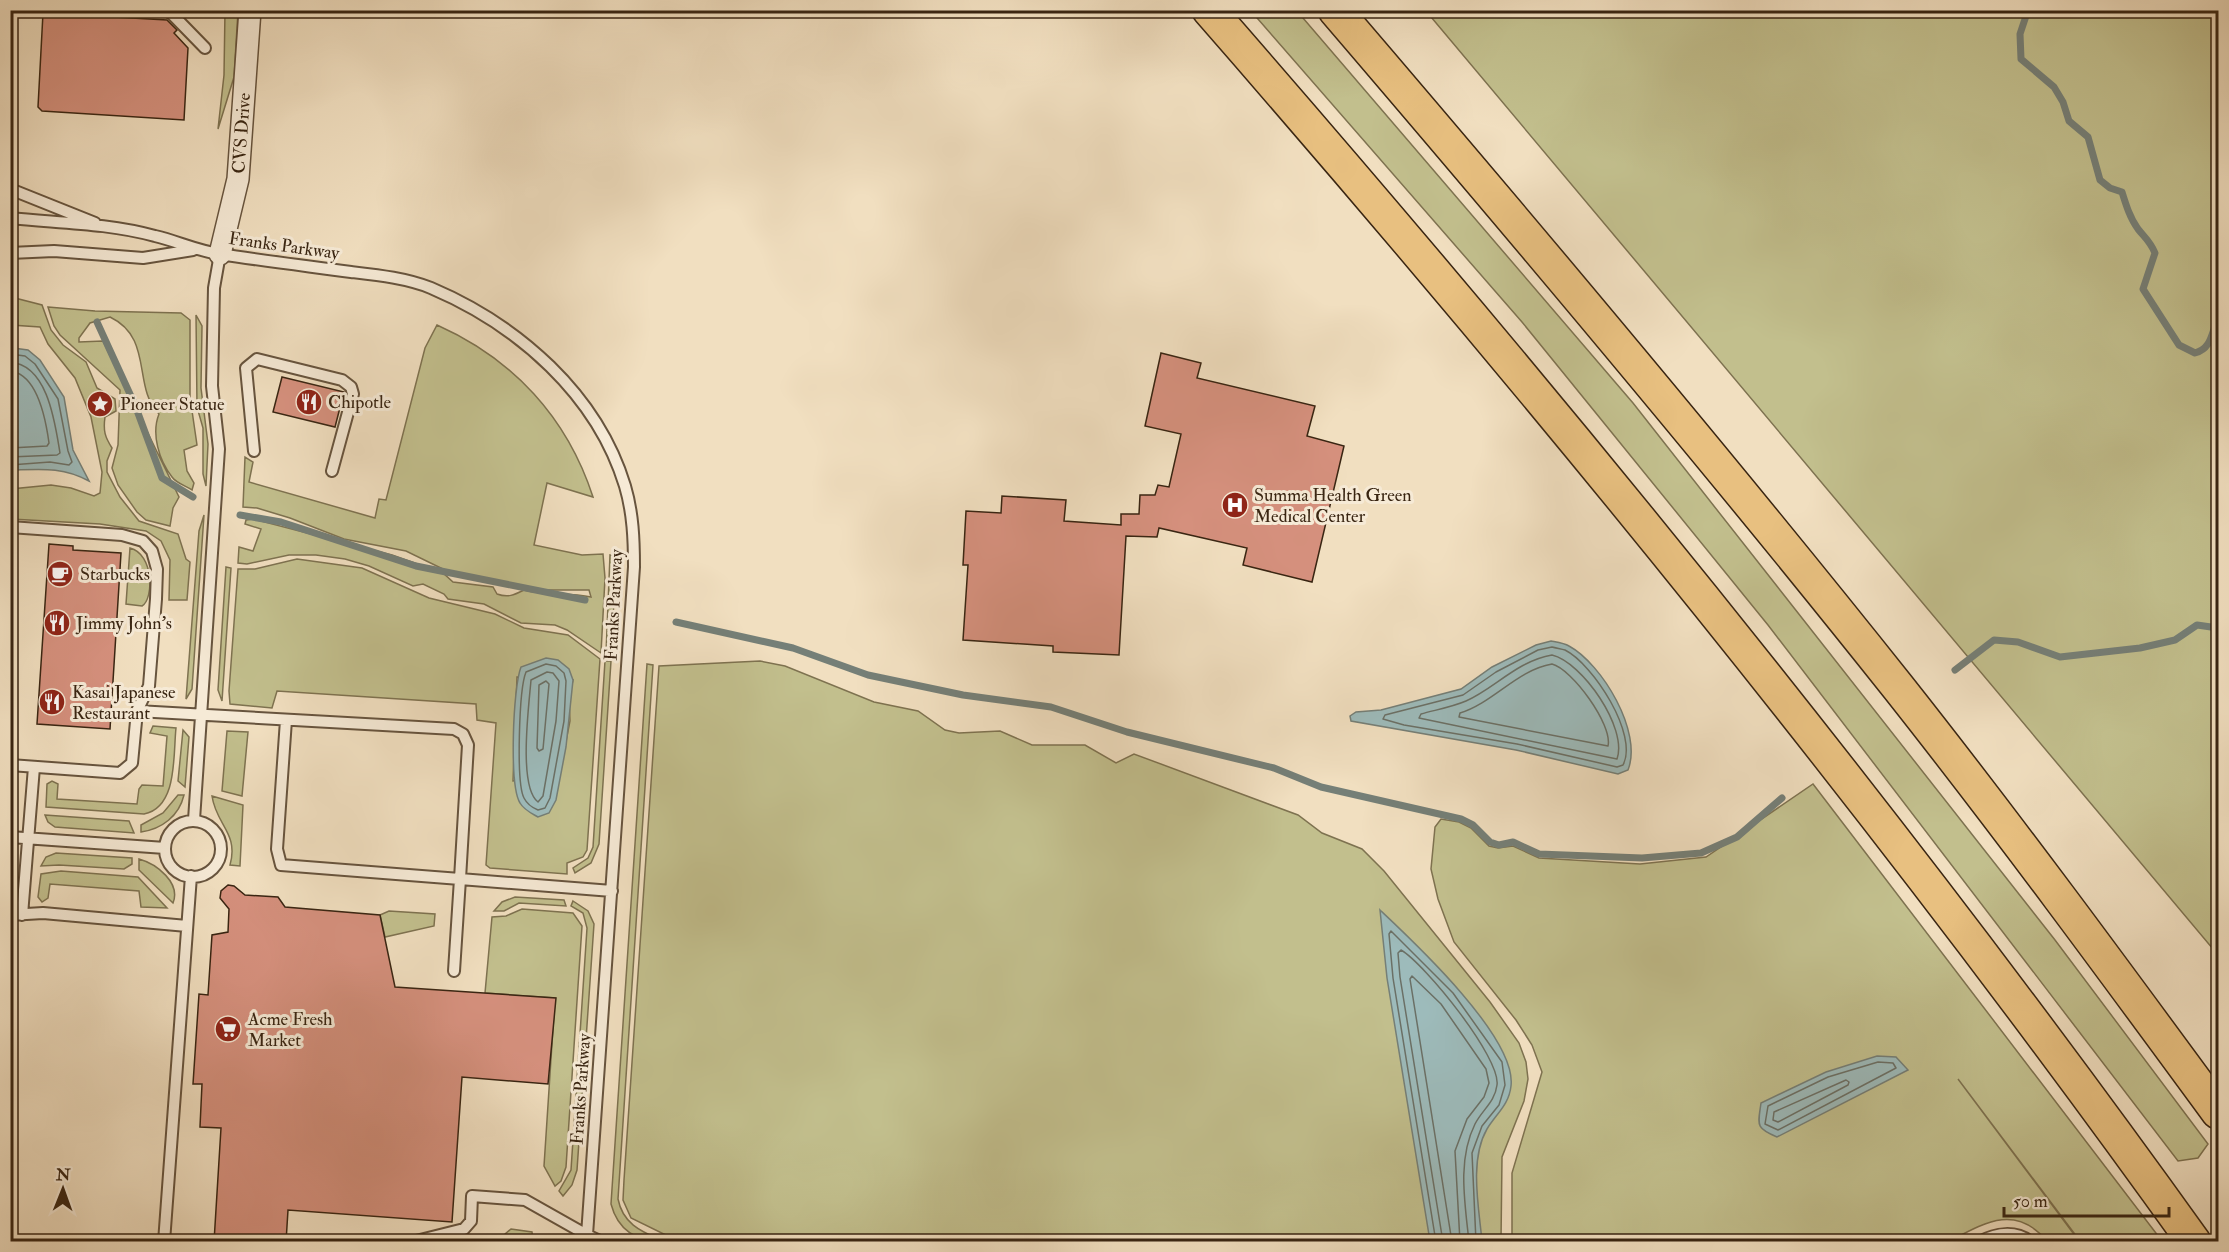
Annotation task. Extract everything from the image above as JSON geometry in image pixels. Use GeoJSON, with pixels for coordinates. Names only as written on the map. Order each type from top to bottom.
{"type":"FeatureCollection","features":[{"type":"Feature","properties":{"kind":"highway"},"geometry":{"type":"LineString","coordinates":[[1198,10],[1319,136]]}},
{"type":"Feature","properties":{"kind":"highway"},"geometry":{"type":"LineString","coordinates":[[1209,10],[1319,136],[1554,416],[1752,658],[1897,843],[2112,1127],[2194,1242]]}},
{"type":"Feature","properties":{"kind":"highway"},"geometry":{"type":"LineString","coordinates":[[1335,10],[1557,268],[1897,686],[2020,844],[2218,1112]]}},
{"type":"Feature","properties":{"kind":"street","name":"CVS Drive"},"geometry":{"type":"LineString","coordinates":[[220,254],[238,179],[250,10]]}},
{"type":"Feature","properties":{"kind":"lane"},"geometry":{"type":"LineString","coordinates":[[168,10],[205,48]]}},
{"type":"Feature","properties":{"kind":"lane"},"geometry":{"type":"LineString","coordinates":[[10,189],[107,227]]}},
{"type":"Feature","properties":{"kind":"lane","name":"Franks Parkway"},"geometry":{"type":"LineString","coordinates":[[10,218],[107,227],[155,236],[193,250],[392,277],[430,288],[497,325],[526,345],[581,398],[601,429],[625,486],[634,538],[632,619],[587,1235]]}},
{"type":"Feature","properties":{"kind":"lane","name":"Franks Parkway"},"geometry":{"type":"LineString","coordinates":[[10,253],[54,251],[144,258],[193,250]]}},
{"type":"Feature","properties":{"kind":"lane"},"geometry":{"type":"LineString","coordinates":[[194,820],[219,449],[212,386],[214,288],[220,254]]}},
{"type":"Feature","properties":{"kind":"lane"},"geometry":{"type":"LineString","coordinates":[[254,451],[246,368],[257,359],[342,380],[351,387],[353,394],[332,471]]}},
{"type":"Feature","properties":{"kind":"lane"},"geometry":{"type":"LineString","coordinates":[[10,527],[122,535],[143,541],[152,551],[157,569],[149,686],[137,711],[132,763],[120,773],[10,765]]}},
{"type":"Feature","properties":{"kind":"lane"},"geometry":{"type":"LineString","coordinates":[[137,711],[454,729],[463,734],[468,745],[454,970]]}},
{"type":"Feature","properties":{"kind":"lane"},"geometry":{"type":"LineString","coordinates":[[286,720],[277,849],[281,865],[288,868],[612,891]]}},
{"type":"Feature","properties":{"kind":"lane"},"geometry":{"type":"LineString","coordinates":[[34,767],[28,838],[16,915],[43,913],[187,926]]}},
{"type":"Feature","properties":{"kind":"lane"},"geometry":{"type":"LineString","coordinates":[[194,820],[211,827],[220,842],[221,851],[213,868],[206,873],[191,876],[172,868],[167,860],[165,848],[170,833],[176,826],[194,820]]}},
{"type":"Feature","properties":{"kind":"lane"},"geometry":{"type":"LineString","coordinates":[[10,837],[165,848]]}},
{"type":"Feature","properties":{"kind":"lane"},"geometry":{"type":"LineString","coordinates":[[164,1242],[191,876]]}},
{"type":"Feature","properties":{"kind":"lane"},"geometry":{"type":"LineString","coordinates":[[412,1242],[464,1229],[471,1221],[471,1196],[525,1200],[602,1242]]}},
{"type":"Feature","properties":{"kind":"lane"},"geometry":{"type":"LineString","coordinates":[[1979,1242],[2005,1233],[2017,1234],[2031,1242]]}},
{"type":"Feature","properties":{"kind":"shaded area"},"geometry":{"type":"Polygon","coordinates":[[[225,11],[238,11],[234,77],[218,129],[224,75],[225,11]]]}},
{"type":"Feature","properties":{"kind":"shaded area"},"geometry":{"type":"Polygon","coordinates":[[[1251,11],[1297,11],[1633,403],[2055,940],[2208,1144],[2198,1158],[2178,1161],[1768,625],[1522,322],[1251,11]]]}},
{"type":"Feature","properties":{"kind":"shaded area"},"geometry":{"type":"Polygon","coordinates":[[[1426,11],[2218,11],[2218,955],[1426,11]]]}},
{"type":"Feature","properties":{"kind":"shaded area"},"geometry":{"type":"Polygon","coordinates":[[[11,297],[42,305],[51,330],[63,345],[86,362],[97,388],[115,399],[116,411],[105,417],[104,422],[105,434],[112,448],[107,461],[107,472],[120,497],[139,521],[178,534],[186,559],[190,562],[187,600],[169,600],[170,560],[161,541],[146,531],[100,524],[11,519],[11,489],[51,485],[71,488],[94,496],[100,493],[102,472],[91,417],[75,378],[48,344],[40,327],[11,325],[11,297]]]}},
{"type":"Feature","properties":{"kind":"shaded area"},"geometry":{"type":"Polygon","coordinates":[[[48,307],[95,311],[181,313],[190,320],[190,397],[197,445],[184,450],[187,471],[194,483],[192,490],[174,479],[160,455],[156,438],[159,414],[146,390],[138,350],[124,326],[110,317],[90,323],[79,338],[79,342],[103,341],[179,497],[173,508],[170,526],[146,520],[137,512],[118,485],[112,468],[118,445],[120,390],[60,335],[54,326],[48,307]]]}},
{"type":"Feature","properties":{"kind":"shaded area"},"geometry":{"type":"Polygon","coordinates":[[[196,315],[202,326],[201,388],[208,444],[206,486],[203,474],[203,428],[197,407],[196,315]]]}},
{"type":"Feature","properties":{"kind":"shaded area"},"geometry":{"type":"Polygon","coordinates":[[[437,325],[490,355],[513,373],[552,416],[582,468],[593,497],[547,483],[534,545],[582,555],[603,554],[605,578],[601,653],[567,630],[555,625],[521,623],[484,604],[448,599],[444,594],[423,584],[413,586],[369,566],[345,559],[316,555],[289,555],[247,564],[238,563],[239,547],[253,551],[261,529],[245,524],[246,520],[253,519],[392,555],[443,573],[453,582],[493,587],[497,594],[504,596],[524,590],[591,597],[589,590],[545,590],[449,572],[406,551],[344,539],[290,518],[257,508],[243,507],[245,457],[253,462],[249,482],[375,518],[379,499],[386,500],[425,348],[437,325]]]}},
{"type":"Feature","properties":{"kind":"shaded area"},"geometry":{"type":"Polygon","coordinates":[[[204,515],[192,689],[186,699],[199,531],[204,515]]]}},
{"type":"Feature","properties":{"kind":"shaded area"},"geometry":{"type":"Polygon","coordinates":[[[130,548],[138,552],[148,567],[149,595],[142,606],[126,604],[130,548]]]}},
{"type":"Feature","properties":{"kind":"shaded area"},"geometry":{"type":"Polygon","coordinates":[[[610,555],[615,557],[616,562],[611,655],[606,654],[610,555]]]}},
{"type":"Feature","properties":{"kind":"shaded area"},"geometry":{"type":"Polygon","coordinates":[[[297,559],[362,568],[429,598],[495,614],[524,628],[568,635],[600,659],[587,850],[583,857],[567,863],[567,874],[490,868],[486,865],[496,723],[477,720],[476,704],[277,691],[272,708],[230,704],[238,569],[255,569],[297,559]],[[517,677],[513,781],[559,777],[570,721],[569,698],[573,680],[517,677]]]}},
{"type":"Feature","properties":{"kind":"shaded area"},"geometry":{"type":"Polygon","coordinates":[[[226,567],[231,568],[222,701],[218,690],[226,567]]]}},
{"type":"Feature","properties":{"kind":"shaded area"},"geometry":{"type":"Polygon","coordinates":[[[605,661],[611,661],[599,844],[591,863],[575,873],[573,868],[588,858],[593,847],[605,661]]]}},
{"type":"Feature","properties":{"kind":"shaded area"},"geometry":{"type":"Polygon","coordinates":[[[760,661],[785,666],[874,702],[918,711],[945,730],[959,733],[1000,731],[1032,745],[1085,745],[1116,763],[1134,754],[1298,815],[1322,833],[1362,849],[1384,871],[1490,1002],[1519,1043],[1526,1062],[1528,1079],[1524,1101],[1502,1157],[1501,1241],[680,1242],[631,1218],[623,1200],[624,1180],[659,666],[760,661]]]}},
{"type":"Feature","properties":{"kind":"shaded area"},"geometry":{"type":"Polygon","coordinates":[[[647,664],[653,665],[618,1199],[629,1221],[642,1231],[665,1242],[646,1240],[630,1233],[619,1221],[611,1204],[647,664]]]}},
{"type":"Feature","properties":{"kind":"shaded area"},"geometry":{"type":"Polygon","coordinates":[[[153,726],[176,728],[172,778],[163,801],[155,809],[144,814],[46,807],[47,784],[52,781],[58,784],[57,799],[137,804],[139,789],[142,785],[163,786],[167,736],[150,733],[153,726]]]}},
{"type":"Feature","properties":{"kind":"shaded area"},"geometry":{"type":"Polygon","coordinates":[[[183,730],[189,737],[185,787],[178,781],[183,730]]]}},
{"type":"Feature","properties":{"kind":"shaded area"},"geometry":{"type":"Polygon","coordinates":[[[227,731],[248,732],[242,796],[222,791],[227,731]]]}},
{"type":"Feature","properties":{"kind":"shaded area"},"geometry":{"type":"Polygon","coordinates":[[[1813,784],[2162,1241],[2080,1241],[1958,1079],[2079,1241],[2047,1241],[2035,1229],[2023,1222],[1999,1220],[1974,1228],[1948,1242],[1512,1241],[1512,1173],[1542,1072],[1532,1045],[1516,1020],[1454,942],[1438,899],[1431,869],[1435,827],[1441,819],[1459,822],[1471,828],[1489,846],[1498,848],[1513,846],[1539,858],[1640,864],[1706,857],[1813,784]]]}},
{"type":"Feature","properties":{"kind":"shaded area"},"geometry":{"type":"Polygon","coordinates":[[[178,795],[184,795],[174,815],[163,825],[141,832],[141,825],[163,813],[178,795]]]}},
{"type":"Feature","properties":{"kind":"shaded area"},"geometry":{"type":"Polygon","coordinates":[[[212,796],[243,805],[240,866],[230,865],[232,845],[214,806],[212,796]]]}},
{"type":"Feature","properties":{"kind":"shaded area"},"geometry":{"type":"Polygon","coordinates":[[[45,815],[129,821],[134,833],[55,827],[48,822],[45,815]]]}},
{"type":"Feature","properties":{"kind":"shaded area"},"geometry":{"type":"Polygon","coordinates":[[[56,853],[132,858],[132,864],[124,869],[41,866],[46,857],[56,853]]]}},
{"type":"Feature","properties":{"kind":"shaded area"},"geometry":{"type":"Polygon","coordinates":[[[139,859],[153,865],[166,875],[174,888],[173,903],[139,870],[139,859]]]}},
{"type":"Feature","properties":{"kind":"shaded area"},"geometry":{"type":"Polygon","coordinates":[[[61,871],[138,877],[167,908],[141,907],[139,891],[50,884],[48,898],[42,902],[38,897],[41,874],[61,871]]]}},
{"type":"Feature","properties":{"kind":"shaded area"},"geometry":{"type":"Polygon","coordinates":[[[515,897],[564,900],[566,906],[519,903],[504,911],[494,911],[502,902],[515,897]]]}},
{"type":"Feature","properties":{"kind":"shaded area"},"geometry":{"type":"Polygon","coordinates":[[[573,901],[588,911],[594,924],[577,1170],[572,1185],[563,1196],[559,1191],[571,1170],[587,928],[583,913],[571,906],[573,901]]]}},
{"type":"Feature","properties":{"kind":"shaded area"},"geometry":{"type":"Polygon","coordinates":[[[522,909],[573,913],[582,926],[566,1167],[561,1181],[555,1186],[544,1166],[555,998],[485,993],[492,917],[506,916],[522,909]]]}},
{"type":"Feature","properties":{"kind":"shaded area"},"geometry":{"type":"Polygon","coordinates":[[[389,911],[435,914],[434,926],[385,937],[380,915],[389,911]]]}},
{"type":"Feature","properties":{"kind":"shaded area"},"geometry":{"type":"Polygon","coordinates":[[[511,1229],[532,1232],[533,1241],[507,1241],[505,1234],[511,1229]]]}},
{"type":"Feature","properties":{"kind":"water"},"geometry":{"type":"Polygon","coordinates":[[[10,349],[28,350],[40,360],[64,397],[73,450],[89,481],[71,473],[53,470],[15,470],[11,476],[10,349]]]}},
{"type":"Feature","properties":{"kind":"water"},"geometry":{"type":"Polygon","coordinates":[[[1551,641],[1567,645],[1582,655],[1606,683],[1625,719],[1630,737],[1631,754],[1628,770],[1618,774],[1516,750],[1351,721],[1350,716],[1356,712],[1381,710],[1461,689],[1492,667],[1536,645],[1551,641]]]}},
{"type":"Feature","properties":{"kind":"water"},"geometry":{"type":"Polygon","coordinates":[[[546,658],[558,660],[569,669],[573,680],[566,747],[556,800],[549,813],[538,817],[524,808],[517,793],[513,757],[514,714],[521,667],[546,658]]]}},
{"type":"Feature","properties":{"kind":"water"},"geometry":{"type":"Polygon","coordinates":[[[1380,910],[1416,944],[1460,992],[1498,1043],[1508,1066],[1510,1093],[1487,1129],[1478,1155],[1477,1184],[1482,1241],[1430,1241],[1387,978],[1380,910]]]}},
{"type":"Feature","properties":{"kind":"water"},"geometry":{"type":"Polygon","coordinates":[[[1877,1056],[1896,1057],[1908,1070],[1777,1137],[1761,1128],[1759,1121],[1761,1103],[1826,1072],[1877,1056]]]}},
{"type":"Feature","properties":{"kind":"building"},"geometry":{"type":"Polygon","coordinates":[[[43,13],[167,20],[177,30],[174,33],[188,48],[184,120],[42,111],[38,107],[43,13]]]}},
{"type":"Feature","properties":{"kind":"building","name":"Summa Health Green Medical Center"},"geometry":{"type":"Polygon","coordinates":[[[1161,353],[1201,363],[1197,378],[1315,406],[1307,436],[1344,446],[1312,582],[1243,565],[1247,548],[1159,528],[1157,537],[1126,536],[1119,655],[1053,652],[1053,646],[963,640],[968,565],[963,565],[966,511],[1001,513],[1002,496],[1066,500],[1064,521],[1121,525],[1121,514],[1139,514],[1140,495],[1155,495],[1158,485],[1169,487],[1181,434],[1145,426],[1161,353]]]}},
{"type":"Feature","properties":{"kind":"building","name":"Chipotle"},"geometry":{"type":"Polygon","coordinates":[[[282,377],[344,392],[335,427],[273,412],[282,377]]]}},
{"type":"Feature","properties":{"kind":"building"},"geometry":{"type":"Polygon","coordinates":[[[49,544],[73,546],[73,550],[121,553],[110,729],[37,724],[49,544]]]}},
{"type":"Feature","properties":{"kind":"building"},"geometry":{"type":"Polygon","coordinates":[[[228,885],[234,886],[245,895],[278,897],[285,907],[380,915],[395,987],[556,998],[548,1084],[462,1077],[452,1222],[288,1210],[286,1242],[214,1242],[221,1128],[200,1127],[202,1084],[193,1084],[199,994],[208,995],[212,935],[228,932],[229,909],[220,898],[221,891],[228,885]]]}},
{"type":"Feature","properties":{"kind":"waterway"},"geometry":{"type":"LineString","coordinates":[[2028,10],[2020,34],[2021,59],[2054,87],[2063,102],[2069,121],[2088,137],[2100,180],[2110,188],[2122,192],[2133,220],[2153,249],[2155,253],[2143,289],[2179,345],[2195,353],[2206,346],[2215,326],[2218,325]]}},
{"type":"Feature","properties":{"kind":"waterway"},"geometry":{"type":"LineString","coordinates":[[97,322],[135,405],[162,478],[193,497]]}},
{"type":"Feature","properties":{"kind":"waterway"},"geometry":{"type":"LineString","coordinates":[[240,515],[281,522],[416,566],[585,600]]}},
{"type":"Feature","properties":{"kind":"waterway"},"geometry":{"type":"LineString","coordinates":[[676,622],[793,648],[868,675],[963,695],[1051,707],[1127,732],[1274,768],[1321,787],[1461,819],[1473,825],[1490,842],[1499,845],[1513,842],[1539,854],[1642,858],[1701,853],[1737,837],[1782,798]]}},
{"type":"Feature","properties":{"kind":"waterway"},"geometry":{"type":"LineString","coordinates":[[1955,670],[1994,640],[2018,642],[2060,657],[2140,648],[2175,640],[2197,625],[2218,628]]}},
{"type":"Feature","properties":{"kind":"place","name":"Chipotle"},"geometry":{"type":"Point","coordinates":[309,402]}},
{"type":"Feature","properties":{"kind":"place","name":"Pioneer Statue"},"geometry":{"type":"Point","coordinates":[100,404]}},
{"type":"Feature","properties":{"kind":"place","name":"Summa Health Green Medical Center"},"geometry":{"type":"Point","coordinates":[1235,505]}},
{"type":"Feature","properties":{"kind":"place","name":"Starbucks"},"geometry":{"type":"Point","coordinates":[60,574]}},
{"type":"Feature","properties":{"kind":"place","name":"Jimmy John's"},"geometry":{"type":"Point","coordinates":[57,623]}},
{"type":"Feature","properties":{"kind":"place","name":"Kasai Japanese Restaurant"},"geometry":{"type":"Point","coordinates":[52,702]}},
{"type":"Feature","properties":{"kind":"place","name":"Acme Fresh Market"},"geometry":{"type":"Point","coordinates":[228,1029]}}]}
